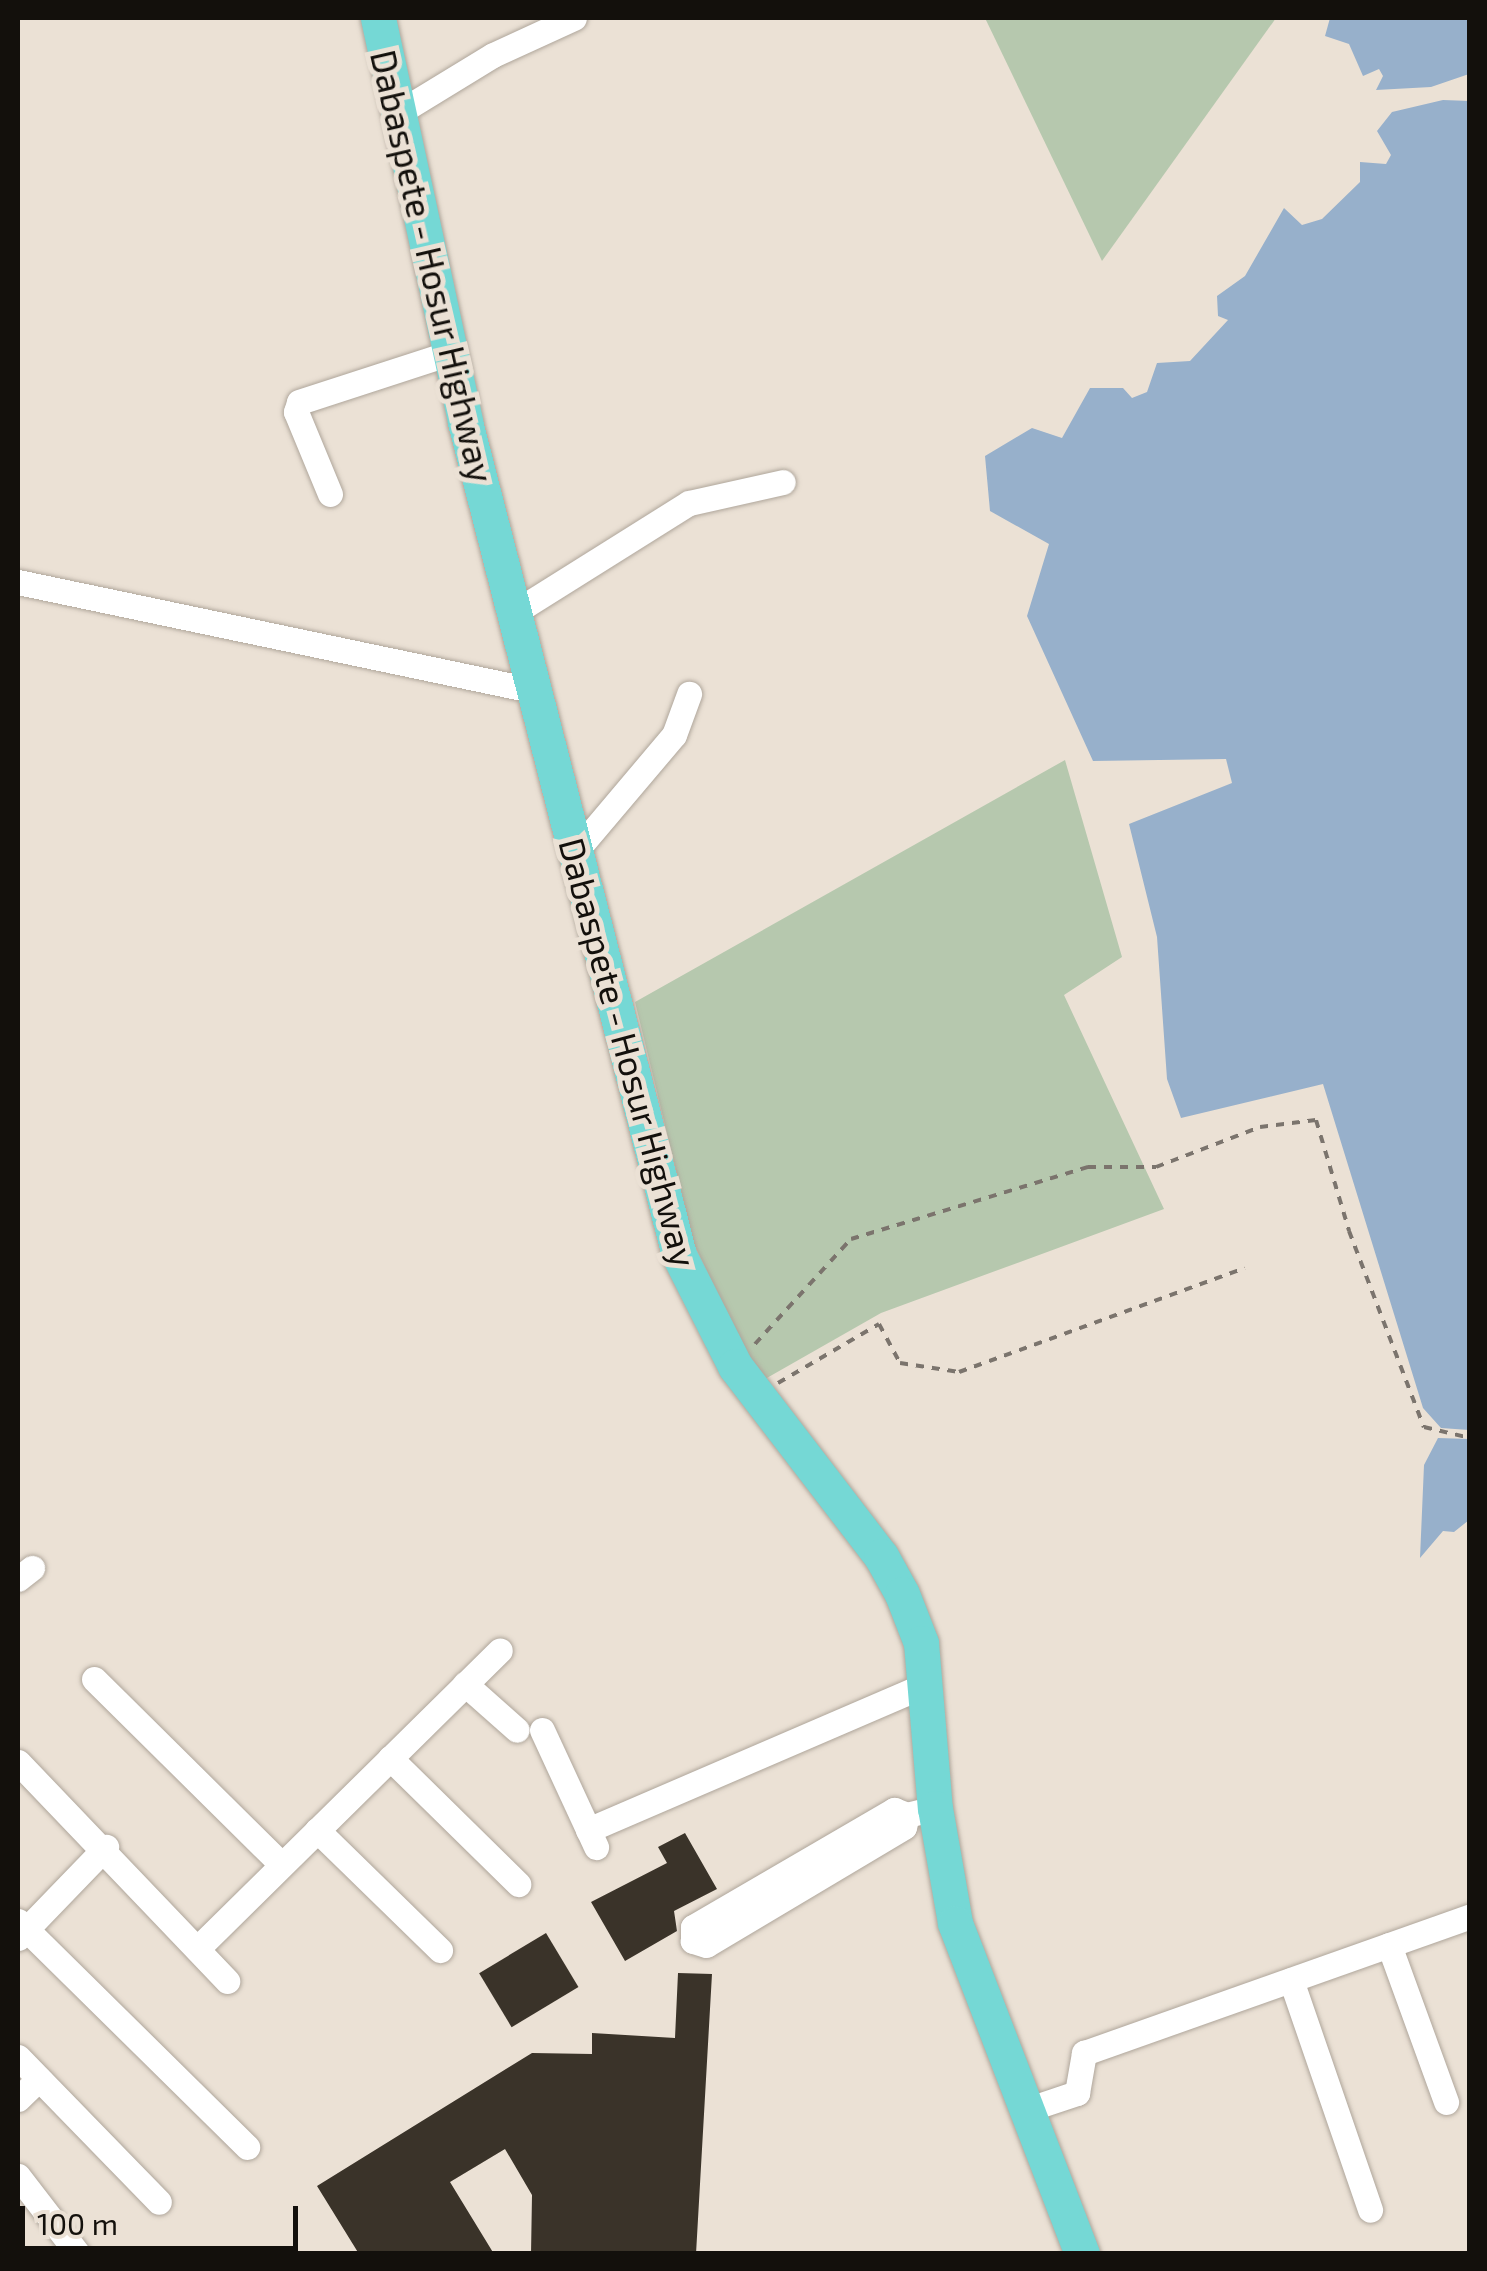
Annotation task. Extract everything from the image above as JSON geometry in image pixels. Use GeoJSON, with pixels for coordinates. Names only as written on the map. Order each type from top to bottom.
{"type":"FeatureCollection","features":[{"type":"Feature","properties":{"kind":"highway","name":"Dabaspete - Hosur Highway"},"geometry":{"type":"LineString","coordinates":[[378,18],[450,353],[679,1256],[735,1366],[881,1556],[921,1644],[921,1812],[955,1923],[1082,2254]]}},
{"type":"Feature","properties":{"kind":"street"},"geometry":{"type":"LineString","coordinates":[[398,113],[492,55],[574,18]]}},
{"type":"Feature","properties":{"kind":"street"},"geometry":{"type":"LineString","coordinates":[[330,494],[296,412],[299,402],[450,353]]}},
{"type":"Feature","properties":{"kind":"street"},"geometry":{"type":"LineString","coordinates":[[515,612],[689,504],[784,482]]}},
{"type":"Feature","properties":{"kind":"street"},"geometry":{"type":"LineString","coordinates":[[18,582],[536,691]]}},
{"type":"Feature","properties":{"kind":"street"},"geometry":{"type":"LineString","coordinates":[[575,852],[674,735],[689,694]]}},
{"type":"Feature","properties":{"kind":"street"},"geometry":{"type":"LineString","coordinates":[[200,1946],[500,1650]]}},
{"type":"Feature","properties":{"kind":"street"},"geometry":{"type":"LineString","coordinates":[[94,1678],[282,1865]]}},
{"type":"Feature","properties":{"kind":"street"},"geometry":{"type":"LineString","coordinates":[[465,1684],[530,1730],[592,1838],[924,1684]]}},
{"type":"Feature","properties":{"kind":"street"},"geometry":{"type":"LineString","coordinates":[[390,1758],[518,1884]]}},
{"type":"Feature","properties":{"kind":"street"},"geometry":{"type":"LineString","coordinates":[[18,1762],[106,1847],[200,1946],[227,1981]]}},
{"type":"Feature","properties":{"kind":"street"},"geometry":{"type":"LineString","coordinates":[[894,1810],[921,1812],[904,1828],[706,1946],[693,1940],[692,1927],[894,1810]]}},
{"type":"Feature","properties":{"kind":"street"},"geometry":{"type":"LineString","coordinates":[[318,1830],[440,1950]]}},
{"type":"Feature","properties":{"kind":"street"},"geometry":{"type":"LineString","coordinates":[[106,1847],[20,1930],[247,2148]]}},
{"type":"Feature","properties":{"kind":"street"},"geometry":{"type":"LineString","coordinates":[[1026,2110],[1077,2094],[1084,2053],[1470,1916]]}},
{"type":"Feature","properties":{"kind":"street"},"geometry":{"type":"LineString","coordinates":[[1389,1945],[1446,2102]]}},
{"type":"Feature","properties":{"kind":"street"},"geometry":{"type":"LineString","coordinates":[[1291,1980],[1370,2210]]}},
{"type":"Feature","properties":{"kind":"street"},"geometry":{"type":"LineString","coordinates":[[18,2057],[159,2202]]}},
{"type":"Feature","properties":{"kind":"street"},"geometry":{"type":"LineString","coordinates":[[18,2099],[39,2079]]}},
{"type":"Feature","properties":{"kind":"street"},"geometry":{"type":"LineString","coordinates":[[18,2176],[78,2254]]}},
{"type":"Feature","properties":{"kind":"path"},"geometry":{"type":"LineString","coordinates":[[735,1366],[851,1238],[1088,1167],[1156,1167],[1260,1127],[1316,1120],[1348,1231],[1424,1427],[1470,1438]]}},
{"type":"Feature","properties":{"kind":"path"},"geometry":{"type":"LineString","coordinates":[[759,1398],[879,1324],[900,1362],[959,1372],[1245,1268]]}},
{"type":"Feature","properties":{"kind":"green space"},"geometry":{"type":"Polygon","coordinates":[[[985,18],[1276,18],[1102,261],[985,18]]]}},
{"type":"Feature","properties":{"kind":"green space"},"geometry":{"type":"Polygon","coordinates":[[[1065,760],[1122,957],[1064,995],[1164,1209],[881,1313],[760,1382],[694,1244],[635,1002],[1065,760]]]}},
{"type":"Feature","properties":{"kind":"water"},"geometry":{"type":"Polygon","coordinates":[[[1330,18],[1469,18],[1469,74],[1431,87],[1376,90],[1383,76],[1379,69],[1363,76],[1349,44],[1325,36],[1330,18]]]}},
{"type":"Feature","properties":{"kind":"water"},"geometry":{"type":"Polygon","coordinates":[[[1443,100],[1470,101],[1469,1430],[1441,1428],[1423,1408],[1323,1084],[1181,1118],[1167,1079],[1157,937],[1129,824],[1232,783],[1226,759],[1093,761],[1027,616],[1049,544],[990,511],[985,456],[1032,428],[1062,438],[1090,388],[1123,388],[1132,398],[1147,392],[1157,363],[1190,361],[1228,320],[1218,316],[1217,296],[1245,276],[1284,208],[1302,225],[1322,219],[1360,182],[1360,162],[1386,164],[1391,155],[1377,131],[1392,112],[1443,100]]]}},
{"type":"Feature","properties":{"kind":"water"},"geometry":{"type":"Polygon","coordinates":[[[1438,1438],[1469,1439],[1469,1520],[1454,1532],[1443,1531],[1420,1558],[1424,1465],[1438,1438]]]}},
{"type":"Feature","properties":{"kind":"building"},"geometry":{"type":"Polygon","coordinates":[[[685,1833],[717,1889],[674,1911],[677,1931],[625,1961],[591,1902],[667,1863],[658,1847],[685,1833]]]}},
{"type":"Feature","properties":{"kind":"building"},"geometry":{"type":"Polygon","coordinates":[[[546,1933],[578,1987],[512,2027],[479,1973],[546,1933]]]}},
{"type":"Feature","properties":{"kind":"building"},"geometry":{"type":"Polygon","coordinates":[[[678,1973],[712,1974],[696,2254],[531,2254],[532,2195],[505,2149],[450,2182],[494,2254],[359,2254],[317,2186],[532,2053],[592,2054],[592,2033],[675,2038],[678,1973]]]}}]}
